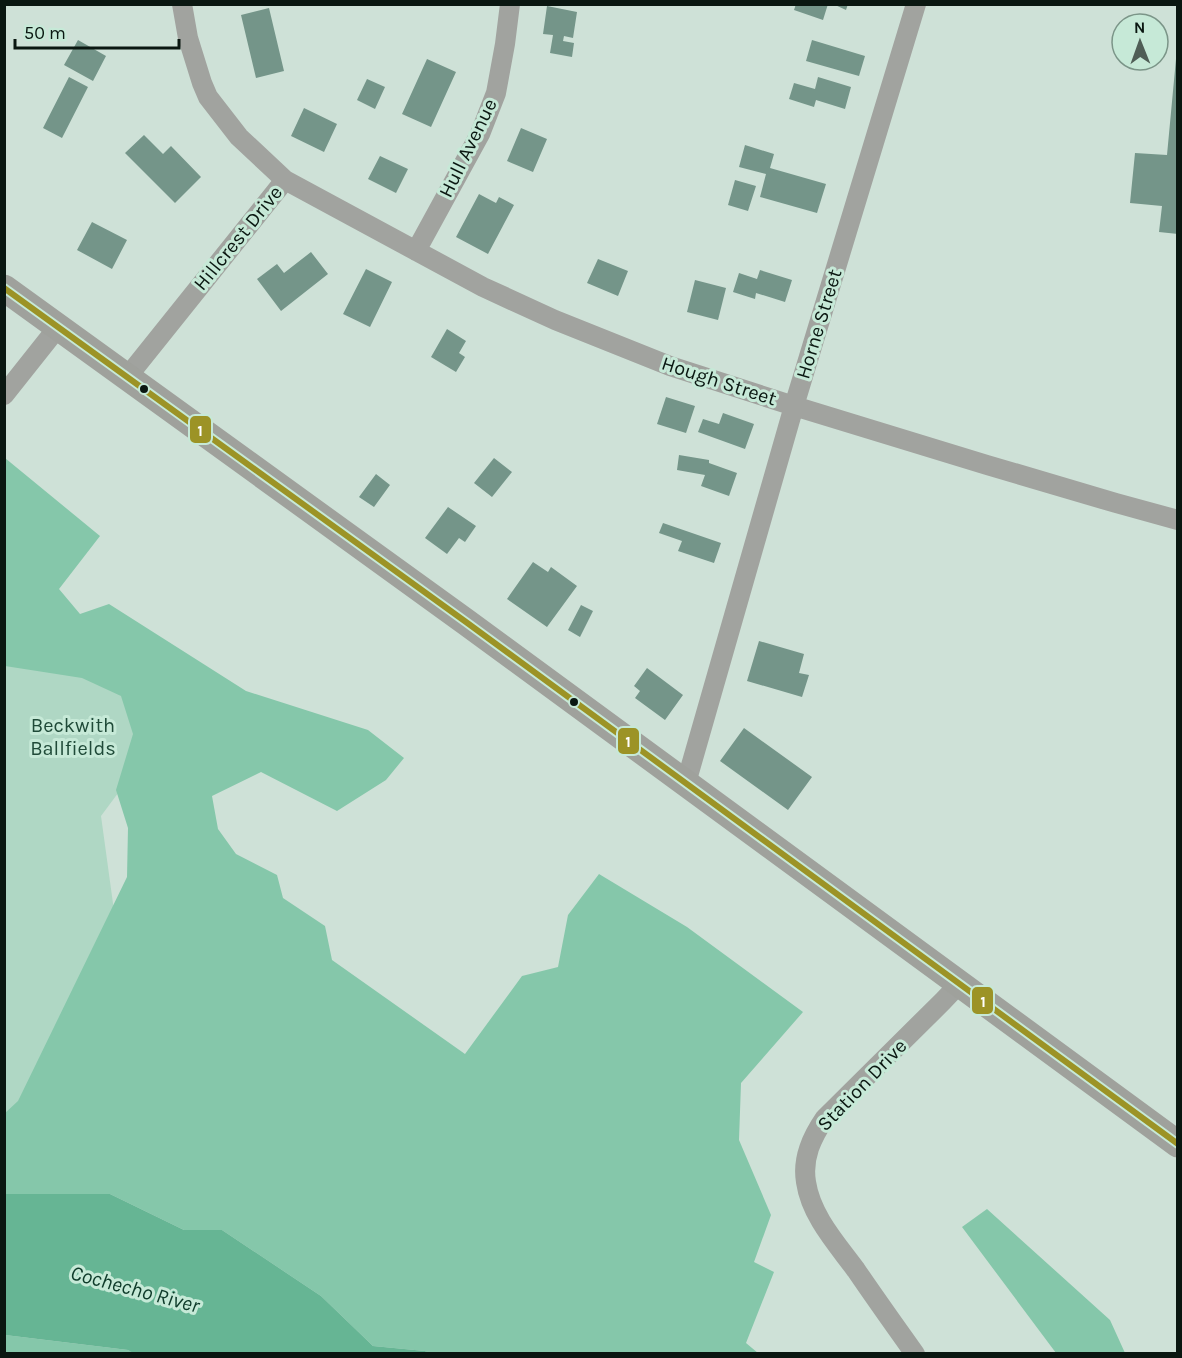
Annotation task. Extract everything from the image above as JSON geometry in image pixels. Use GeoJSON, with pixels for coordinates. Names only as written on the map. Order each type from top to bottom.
{"type":"FeatureCollection","features":[{"type":"Feature","properties":{"kind":"main road"},"geometry":{"type":"LineString","coordinates":[[4,288],[128,376],[1178,1144]]}},
{"type":"Feature","properties":{"kind":"street","name":"Hillcrest Drive"},"geometry":{"type":"LineString","coordinates":[[128,376],[285,180],[239,137],[208,97],[188,38],[182,4]]}},
{"type":"Feature","properties":{"kind":"street","name":"Hull Avenue"},"geometry":{"type":"LineString","coordinates":[[416,251],[480,134],[496,93],[510,4]]}},
{"type":"Feature","properties":{"kind":"street","name":"Horne Street"},"geometry":{"type":"LineString","coordinates":[[686,783],[794,406],[916,4]]}},
{"type":"Feature","properties":{"kind":"street","name":"Hough Street"},"geometry":{"type":"LineString","coordinates":[[285,180],[483,287],[586,333],[670,366],[794,406],[1178,520]]}},
{"type":"Feature","properties":{"kind":"street"},"geometry":{"type":"LineString","coordinates":[[4,394],[58,327]]}},
{"type":"Feature","properties":{"kind":"street","name":"Station Drive"},"geometry":{"type":"LineString","coordinates":[[915,1353],[813,1206],[806,1182],[805,1160],[809,1145],[825,1118],[960,983]]}},
{"type":"Feature","properties":{"kind":"green space","name":"Beckwith Ballfields"},"geometry":{"type":"Polygon","coordinates":[[[5,635],[182,707],[101,816],[129,1020],[5,1171],[5,635]]]}},
{"type":"Feature","properties":{"kind":"shaded area"},"geometry":{"type":"Polygon","coordinates":[[[5,458],[100,536],[59,589],[80,614],[109,604],[246,691],[368,730],[404,758],[386,780],[337,811],[261,772],[212,796],[218,829],[236,854],[277,875],[283,898],[325,926],[332,960],[465,1054],[522,976],[558,967],[568,915],[599,874],[687,927],[803,1012],[741,1083],[739,1140],[771,1215],[754,1262],[774,1272],[746,1343],[758,1353],[428,1354],[425,1351],[373,1346],[321,1296],[222,1230],[184,1230],[110,1194],[5,1194],[4,1114],[18,1101],[127,877],[128,828],[116,790],[133,734],[121,696],[82,678],[5,666],[5,458]]]}},
{"type":"Feature","properties":{"kind":"shaded area"},"geometry":{"type":"Polygon","coordinates":[[[987,1209],[1110,1320],[1125,1353],[1056,1353],[962,1227],[987,1209]]]}},
{"type":"Feature","properties":{"kind":"shaded area"},"geometry":{"type":"Polygon","coordinates":[[[5,1335],[128,1350],[135,1353],[5,1354],[5,1335]]]}},
{"type":"Feature","properties":{"kind":"water","name":"Cochecho River"},"geometry":{"type":"Polygon","coordinates":[[[5,1194],[110,1194],[184,1230],[222,1230],[321,1296],[373,1346],[428,1353],[135,1354],[128,1350],[5,1335],[5,1194]]]}},
{"type":"Feature","properties":{"kind":"building"},"geometry":{"type":"Polygon","coordinates":[[[796,4],[828,4],[823,20],[794,10],[796,4]]]}},
{"type":"Feature","properties":{"kind":"building"},"geometry":{"type":"Polygon","coordinates":[[[833,4],[848,4],[846,10],[833,4]]]}},
{"type":"Feature","properties":{"kind":"building"},"geometry":{"type":"Polygon","coordinates":[[[547,6],[577,12],[573,38],[564,36],[563,41],[574,43],[572,57],[550,53],[553,35],[543,34],[547,6]]]}},
{"type":"Feature","properties":{"kind":"building"},"geometry":{"type":"Polygon","coordinates":[[[269,8],[284,71],[256,78],[241,15],[269,8]]]}},
{"type":"Feature","properties":{"kind":"building"},"geometry":{"type":"Polygon","coordinates":[[[78,40],[106,56],[93,81],[64,65],[78,40]]]}},
{"type":"Feature","properties":{"kind":"building"},"geometry":{"type":"Polygon","coordinates":[[[812,40],[865,56],[859,76],[806,61],[812,40]]]}},
{"type":"Feature","properties":{"kind":"building"},"geometry":{"type":"Polygon","coordinates":[[[427,59],[456,72],[431,127],[402,114],[427,59]]]}},
{"type":"Feature","properties":{"kind":"building"},"geometry":{"type":"Polygon","coordinates":[[[1176,59],[1178,59],[1178,234],[1159,232],[1162,206],[1130,203],[1135,153],[1167,155],[1176,59]]]}},
{"type":"Feature","properties":{"kind":"building"},"geometry":{"type":"Polygon","coordinates":[[[69,77],[88,87],[62,138],[43,128],[69,77]]]}},
{"type":"Feature","properties":{"kind":"building"},"geometry":{"type":"Polygon","coordinates":[[[818,77],[851,87],[845,109],[816,100],[814,107],[789,99],[794,83],[815,89],[818,77]]]}},
{"type":"Feature","properties":{"kind":"building"},"geometry":{"type":"Polygon","coordinates":[[[367,79],[385,87],[375,109],[357,100],[367,79]]]}},
{"type":"Feature","properties":{"kind":"building"},"geometry":{"type":"Polygon","coordinates":[[[304,108],[337,124],[324,152],[291,136],[304,108]]]}},
{"type":"Feature","properties":{"kind":"building"},"geometry":{"type":"Polygon","coordinates":[[[521,128],[547,139],[533,172],[507,161],[521,128]]]}},
{"type":"Feature","properties":{"kind":"building"},"geometry":{"type":"Polygon","coordinates":[[[144,135],[163,154],[171,146],[201,177],[175,203],[125,153],[144,135]]]}},
{"type":"Feature","properties":{"kind":"building"},"geometry":{"type":"Polygon","coordinates":[[[745,145],[774,154],[770,168],[826,184],[817,213],[760,197],[766,174],[739,167],[745,145]]]}},
{"type":"Feature","properties":{"kind":"building"},"geometry":{"type":"Polygon","coordinates":[[[380,156],[408,169],[396,193],[368,179],[380,156]]]}},
{"type":"Feature","properties":{"kind":"building"},"geometry":{"type":"Polygon","coordinates":[[[735,180],[756,186],[748,211],[728,205],[735,180]]]}},
{"type":"Feature","properties":{"kind":"building"},"geometry":{"type":"Polygon","coordinates":[[[479,194],[496,203],[499,197],[514,205],[488,254],[456,237],[479,194]]]}},
{"type":"Feature","properties":{"kind":"building"},"geometry":{"type":"Polygon","coordinates":[[[92,222],[127,240],[112,269],[77,250],[92,222]]]}},
{"type":"Feature","properties":{"kind":"building"},"geometry":{"type":"Polygon","coordinates":[[[311,252],[328,274],[281,311],[257,279],[277,264],[284,273],[311,252]]]}},
{"type":"Feature","properties":{"kind":"building"},"geometry":{"type":"Polygon","coordinates":[[[598,259],[628,271],[618,296],[587,283],[598,259]]]}},
{"type":"Feature","properties":{"kind":"building"},"geometry":{"type":"Polygon","coordinates":[[[366,269],[392,282],[370,327],[343,314],[366,269]]]}},
{"type":"Feature","properties":{"kind":"building"},"geometry":{"type":"Polygon","coordinates":[[[760,270],[792,280],[785,302],[756,293],[755,299],[733,292],[739,273],[757,279],[760,270]]]}},
{"type":"Feature","properties":{"kind":"building"},"geometry":{"type":"Polygon","coordinates":[[[695,280],[726,288],[718,320],[687,312],[695,280]]]}},
{"type":"Feature","properties":{"kind":"building"},"geometry":{"type":"Polygon","coordinates":[[[447,329],[466,341],[459,353],[465,357],[456,372],[431,357],[447,329]]]}},
{"type":"Feature","properties":{"kind":"building"},"geometry":{"type":"Polygon","coordinates":[[[666,397],[695,406],[686,433],[657,424],[666,397]]]}},
{"type":"Feature","properties":{"kind":"building"},"geometry":{"type":"Polygon","coordinates":[[[723,413],[754,424],[745,449],[698,432],[703,419],[719,424],[723,413]]]}},
{"type":"Feature","properties":{"kind":"building"},"geometry":{"type":"Polygon","coordinates":[[[679,455],[709,460],[709,463],[737,473],[729,496],[701,486],[705,475],[677,470],[679,455]]]}},
{"type":"Feature","properties":{"kind":"building"},"geometry":{"type":"Polygon","coordinates":[[[494,458],[512,472],[492,497],[474,483],[494,458]]]}},
{"type":"Feature","properties":{"kind":"building"},"geometry":{"type":"Polygon","coordinates":[[[376,474],[390,485],[374,507],[359,497],[376,474]]]}},
{"type":"Feature","properties":{"kind":"building"},"geometry":{"type":"Polygon","coordinates":[[[448,507],[476,526],[465,542],[459,538],[447,554],[425,538],[448,507]]]}},
{"type":"Feature","properties":{"kind":"building"},"geometry":{"type":"Polygon","coordinates":[[[663,523],[721,543],[714,563],[678,551],[682,541],[659,533],[663,523]]]}},
{"type":"Feature","properties":{"kind":"building"},"geometry":{"type":"Polygon","coordinates":[[[533,562],[548,572],[551,567],[577,586],[547,627],[507,599],[533,562]]]}},
{"type":"Feature","properties":{"kind":"building"},"geometry":{"type":"Polygon","coordinates":[[[581,605],[593,611],[580,637],[568,630],[581,605]]]}},
{"type":"Feature","properties":{"kind":"building"},"geometry":{"type":"Polygon","coordinates":[[[759,641],[804,654],[799,673],[809,675],[802,697],[747,681],[759,641]]]}},
{"type":"Feature","properties":{"kind":"building"},"geometry":{"type":"Polygon","coordinates":[[[647,668],[683,695],[665,720],[635,698],[640,691],[634,686],[647,668]]]}},
{"type":"Feature","properties":{"kind":"building"},"geometry":{"type":"Polygon","coordinates":[[[744,728],[812,777],[788,810],[720,761],[744,728]]]}},
{"type":"Feature","properties":{"kind":"transit line","name":"1"},"geometry":{"type":"LineString","coordinates":[[4,288],[466,622],[1178,1144]]}}]}
